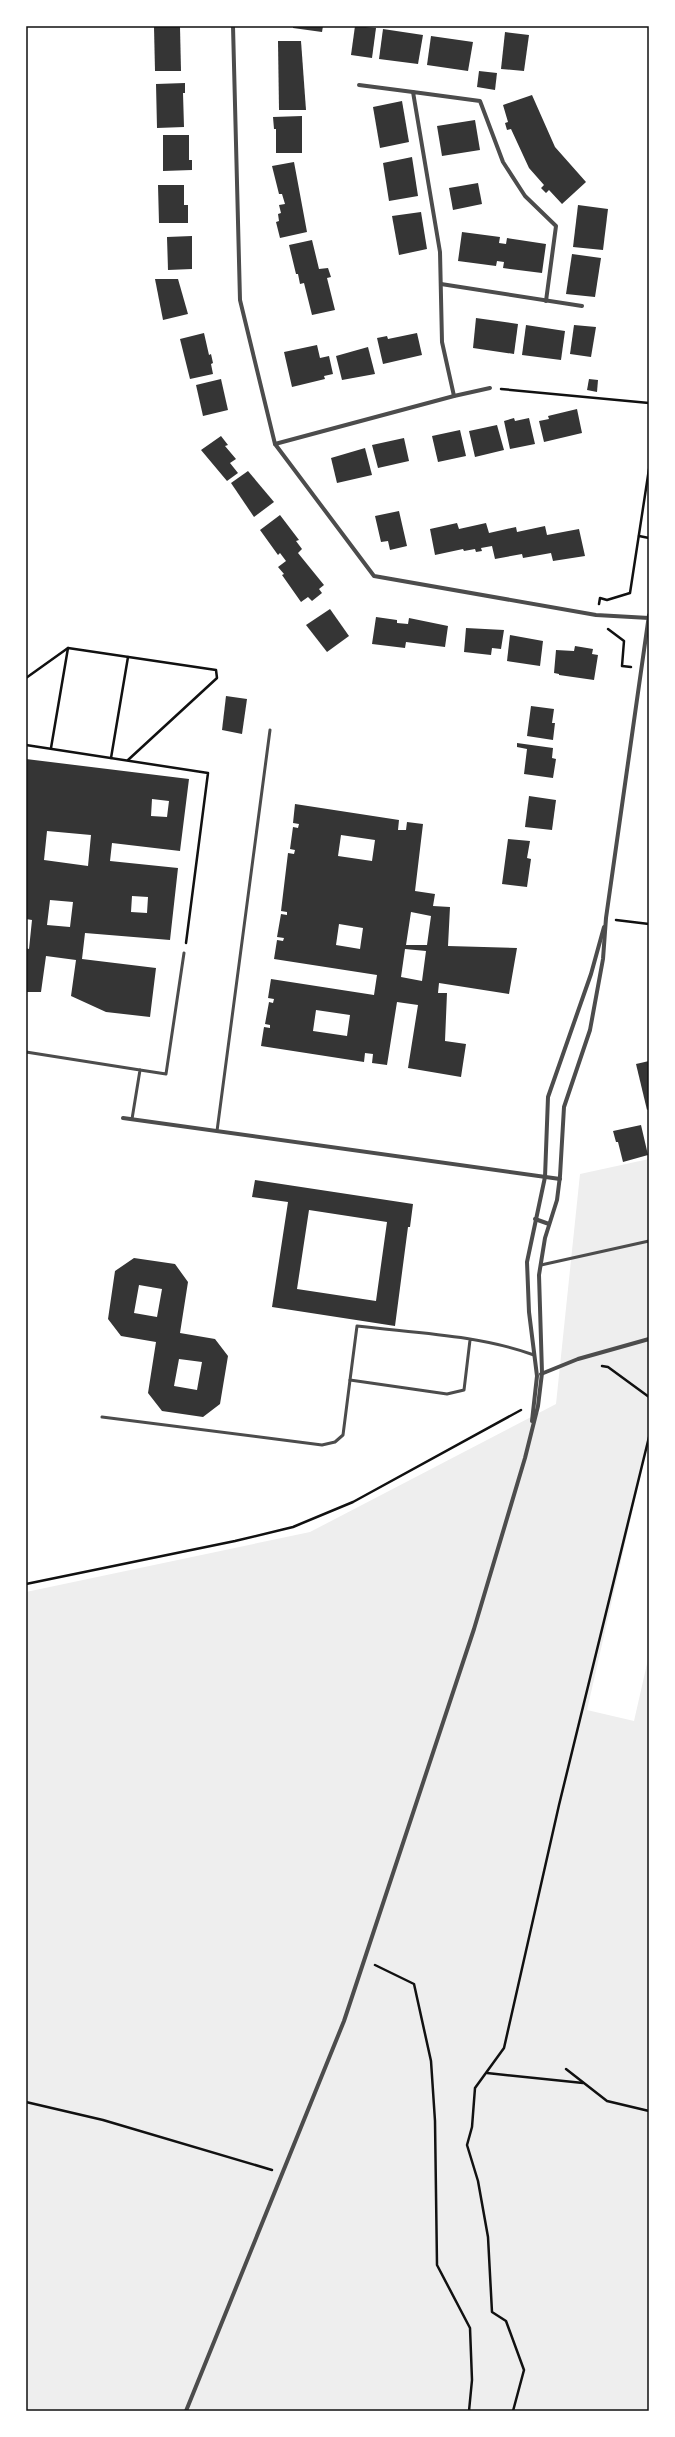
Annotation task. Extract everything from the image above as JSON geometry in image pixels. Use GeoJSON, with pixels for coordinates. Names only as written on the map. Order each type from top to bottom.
{"type":"FeatureCollection","features":[{"type":"Feature","properties":{"kind":"street"},"geometry":{"type":"LineString","coordinates":[[233,26],[240,300],[275,444],[374,576],[596,615],[649,618]]}},
{"type":"Feature","properties":{"kind":"street"},"geometry":{"type":"LineString","coordinates":[[359,85],[480,101],[504,162],[525,196],[556,226],[546,301]]}},
{"type":"Feature","properties":{"kind":"street"},"geometry":{"type":"LineString","coordinates":[[413,92],[440,252],[442,342],[454,396]]}},
{"type":"Feature","properties":{"kind":"street"},"geometry":{"type":"LineString","coordinates":[[441,284],[582,306]]}},
{"type":"Feature","properties":{"kind":"street"},"geometry":{"type":"LineString","coordinates":[[275,444],[454,396],[490,388]]}},
{"type":"Feature","properties":{"kind":"street"},"geometry":{"type":"LineString","coordinates":[[186,2411],[344,2021],[471,1637],[525,1458],[538,1406],[542,1373],[541,1266],[549,1224],[557,1200],[560,1179],[564,1106],[590,1030],[603,959],[606,918],[649,615]]}},
{"type":"Feature","properties":{"kind":"street"},"geometry":{"type":"LineString","coordinates":[[531,1431],[537,1376],[529,1312],[527,1262],[545,1177],[548,1097],[591,974],[606,918]]}},
{"type":"Feature","properties":{"kind":"street"},"geometry":{"type":"LineString","coordinates":[[124,1118],[560,1179]]}},
{"type":"Feature","properties":{"kind":"street"},"geometry":{"type":"LineString","coordinates":[[535,1219],[549,1224]]}},
{"type":"Feature","properties":{"kind":"street"},"geometry":{"type":"LineString","coordinates":[[537,1376],[578,1359],[649,1340]]}},
{"type":"Feature","properties":{"kind":"lane"},"geometry":{"type":"LineString","coordinates":[[217,1131],[270,730]]}},
{"type":"Feature","properties":{"kind":"lane"},"geometry":{"type":"LineString","coordinates":[[26,1052],[166,1074],[184,953]]}},
{"type":"Feature","properties":{"kind":"lane"},"geometry":{"type":"LineString","coordinates":[[132,1119],[140,1070]]}},
{"type":"Feature","properties":{"kind":"lane"},"geometry":{"type":"LineString","coordinates":[[541,1266],[649,1241]]}},
{"type":"Feature","properties":{"kind":"lane"},"geometry":{"type":"LineString","coordinates":[[102,1417],[322,1445],[335,1442],[343,1434],[357,1326],[509,1346],[534,1355]]}},
{"type":"Feature","properties":{"kind":"lane"},"geometry":{"type":"LineString","coordinates":[[350,1380],[447,1394],[464,1390],[470,1340]]}},
{"type":"Feature","properties":{"kind":"path"},"geometry":{"type":"LineString","coordinates":[[490,388],[649,403]]}},
{"type":"Feature","properties":{"kind":"path"},"geometry":{"type":"LineString","coordinates":[[622,666],[624,641],[607,628],[595,625],[596,615],[600,598],[607,600],[630,593],[649,469]]}},
{"type":"Feature","properties":{"kind":"path"},"geometry":{"type":"LineString","coordinates":[[639,536],[649,538]]}},
{"type":"Feature","properties":{"kind":"path"},"geometry":{"type":"LineString","coordinates":[[51,748],[68,648]]}},
{"type":"Feature","properties":{"kind":"path"},"geometry":{"type":"LineString","coordinates":[[26,678],[68,648],[216,670],[217,678],[128,760]]}},
{"type":"Feature","properties":{"kind":"path"},"geometry":{"type":"LineString","coordinates":[[111,758],[128,657]]}},
{"type":"Feature","properties":{"kind":"path"},"geometry":{"type":"LineString","coordinates":[[26,745],[128,760],[208,774],[184,953]]}},
{"type":"Feature","properties":{"kind":"path"},"geometry":{"type":"LineString","coordinates":[[606,918],[649,924]]}},
{"type":"Feature","properties":{"kind":"path"},"geometry":{"type":"LineString","coordinates":[[600,1365],[608,1367],[649,1397]]}},
{"type":"Feature","properties":{"kind":"path"},"geometry":{"type":"LineString","coordinates":[[26,1584],[213,1546],[293,1527],[352,1502],[534,1403]]}},
{"type":"Feature","properties":{"kind":"path"},"geometry":{"type":"LineString","coordinates":[[513,2411],[524,2370],[506,2321],[492,2312],[488,2237],[478,2180],[467,2145],[472,2127],[475,2088],[504,2048],[559,1805],[649,1437]]}},
{"type":"Feature","properties":{"kind":"path"},"geometry":{"type":"LineString","coordinates":[[364,1960],[414,1984],[431,2061],[435,2121],[437,2265],[470,2328],[472,2380],[469,2411]]}},
{"type":"Feature","properties":{"kind":"path"},"geometry":{"type":"LineString","coordinates":[[566,2069],[607,2101],[649,2111]]}},
{"type":"Feature","properties":{"kind":"path"},"geometry":{"type":"LineString","coordinates":[[486,2073],[583,2082]]}},
{"type":"Feature","properties":{"kind":"path"},"geometry":{"type":"LineString","coordinates":[[26,2102],[103,2120],[282,2173]]}},
{"type":"Feature","properties":{"kind":"shaded area"},"geometry":{"type":"Polygon","coordinates":[[[649,1159],[649,1439],[587,1710],[634,1721],[649,1655],[649,2411],[26,2411],[26,1592],[310,1532],[556,1404],[580,1174],[649,1159]]]}},
{"type":"Feature","properties":{"kind":"building"},"geometry":{"type":"Polygon","coordinates":[[[293,26],[323,26],[322,32],[293,28],[293,26]]]}},
{"type":"Feature","properties":{"kind":"building"},"geometry":{"type":"Polygon","coordinates":[[[355,26],[376,28],[372,58],[351,55],[355,26]]]}},
{"type":"Feature","properties":{"kind":"building"},"geometry":{"type":"Polygon","coordinates":[[[154,27],[180,27],[181,71],[155,71],[154,27]]]}},
{"type":"Feature","properties":{"kind":"building"},"geometry":{"type":"Polygon","coordinates":[[[383,29],[423,35],[418,64],[379,59],[383,29]]]}},
{"type":"Feature","properties":{"kind":"building"},"geometry":{"type":"Polygon","coordinates":[[[505,32],[529,35],[524,71],[501,69],[505,32]]]}},
{"type":"Feature","properties":{"kind":"building"},"geometry":{"type":"Polygon","coordinates":[[[431,36],[473,42],[468,71],[427,65],[431,36]]]}},
{"type":"Feature","properties":{"kind":"building"},"geometry":{"type":"Polygon","coordinates":[[[278,41],[301,41],[306,110],[279,110],[278,41]]]}},
{"type":"Feature","properties":{"kind":"building"},"geometry":{"type":"Polygon","coordinates":[[[479,71],[497,73],[495,90],[477,87],[479,71]]]}},
{"type":"Feature","properties":{"kind":"building"},"geometry":{"type":"Polygon","coordinates":[[[185,83],[185,93],[183,93],[184,127],[157,128],[156,84],[185,83]]]}},
{"type":"Feature","properties":{"kind":"building"},"geometry":{"type":"Polygon","coordinates":[[[532,95],[555,147],[586,182],[562,204],[549,190],[546,193],[541,188],[544,185],[529,168],[511,129],[507,130],[505,123],[508,122],[503,105],[532,95]]]}},
{"type":"Feature","properties":{"kind":"building"},"geometry":{"type":"Polygon","coordinates":[[[402,101],[409,142],[380,148],[373,107],[402,101]]]}},
{"type":"Feature","properties":{"kind":"building"},"geometry":{"type":"Polygon","coordinates":[[[302,116],[302,153],[276,153],[276,129],[274,129],[273,117],[302,116]]]}},
{"type":"Feature","properties":{"kind":"building"},"geometry":{"type":"Polygon","coordinates":[[[475,120],[480,150],[442,156],[437,126],[475,120]]]}},
{"type":"Feature","properties":{"kind":"building"},"geometry":{"type":"Polygon","coordinates":[[[163,135],[189,135],[189,160],[192,160],[192,170],[163,171],[163,135]]]}},
{"type":"Feature","properties":{"kind":"building"},"geometry":{"type":"Polygon","coordinates":[[[412,157],[418,196],[389,201],[383,163],[412,157]]]}},
{"type":"Feature","properties":{"kind":"building"},"geometry":{"type":"Polygon","coordinates":[[[294,162],[307,232],[280,238],[276,222],[279,221],[278,214],[281,213],[279,205],[285,204],[282,194],[279,194],[272,166],[294,162]]]}},
{"type":"Feature","properties":{"kind":"building"},"geometry":{"type":"Polygon","coordinates":[[[478,183],[482,204],[453,210],[449,188],[478,183]]]}},
{"type":"Feature","properties":{"kind":"building"},"geometry":{"type":"Polygon","coordinates":[[[158,185],[184,185],[184,205],[188,205],[188,223],[159,223],[158,185]]]}},
{"type":"Feature","properties":{"kind":"building"},"geometry":{"type":"Polygon","coordinates":[[[578,205],[608,209],[603,250],[573,247],[578,205]]]}},
{"type":"Feature","properties":{"kind":"building"},"geometry":{"type":"Polygon","coordinates":[[[421,212],[427,249],[399,255],[392,216],[421,212]]]}},
{"type":"Feature","properties":{"kind":"building"},"geometry":{"type":"Polygon","coordinates":[[[462,232],[500,237],[499,243],[506,244],[507,238],[546,244],[542,273],[503,268],[504,262],[497,261],[496,266],[458,261],[462,232]]]}},
{"type":"Feature","properties":{"kind":"building"},"geometry":{"type":"Polygon","coordinates":[[[192,236],[192,269],[168,270],[167,237],[192,236]]]}},
{"type":"Feature","properties":{"kind":"building"},"geometry":{"type":"Polygon","coordinates":[[[312,240],[319,269],[328,268],[331,277],[327,278],[335,310],[312,315],[304,283],[300,284],[298,274],[296,274],[289,245],[312,240]]]}},
{"type":"Feature","properties":{"kind":"building"},"geometry":{"type":"Polygon","coordinates":[[[572,254],[601,258],[595,297],[566,294],[572,254]]]}},
{"type":"Feature","properties":{"kind":"building"},"geometry":{"type":"Polygon","coordinates":[[[155,279],[178,279],[188,314],[163,320],[155,279]]]}},
{"type":"Feature","properties":{"kind":"building"},"geometry":{"type":"Polygon","coordinates":[[[476,318],[518,324],[514,354],[473,348],[476,318]]]}},
{"type":"Feature","properties":{"kind":"building"},"geometry":{"type":"Polygon","coordinates":[[[526,325],[565,331],[561,360],[522,355],[526,325]]]}},
{"type":"Feature","properties":{"kind":"building"},"geometry":{"type":"Polygon","coordinates":[[[574,325],[596,327],[591,357],[570,354],[574,325]]]}},
{"type":"Feature","properties":{"kind":"building"},"geometry":{"type":"Polygon","coordinates":[[[204,333],[209,355],[211,354],[213,363],[211,364],[213,374],[190,379],[180,339],[204,333]]]}},
{"type":"Feature","properties":{"kind":"building"},"geometry":{"type":"Polygon","coordinates":[[[417,333],[422,355],[383,364],[377,338],[387,336],[388,339],[417,333]]]}},
{"type":"Feature","properties":{"kind":"building"},"geometry":{"type":"Polygon","coordinates":[[[317,345],[320,358],[329,356],[333,374],[324,376],[325,379],[292,387],[284,352],[317,345]]]}},
{"type":"Feature","properties":{"kind":"building"},"geometry":{"type":"Polygon","coordinates":[[[368,347],[375,374],[342,380],[336,356],[368,347]]]}},
{"type":"Feature","properties":{"kind":"building"},"geometry":{"type":"Polygon","coordinates":[[[221,379],[228,410],[203,416],[196,385],[221,379]]]}},
{"type":"Feature","properties":{"kind":"building"},"geometry":{"type":"Polygon","coordinates":[[[589,379],[598,380],[597,392],[587,390],[589,379]]]}},
{"type":"Feature","properties":{"kind":"building"},"geometry":{"type":"Polygon","coordinates":[[[577,409],[582,433],[544,442],[539,421],[549,419],[548,416],[577,409]]]}},
{"type":"Feature","properties":{"kind":"building"},"geometry":{"type":"Polygon","coordinates":[[[514,418],[515,421],[529,418],[535,444],[510,449],[504,421],[514,418]]]}},
{"type":"Feature","properties":{"kind":"building"},"geometry":{"type":"Polygon","coordinates":[[[497,425],[504,450],[475,457],[469,431],[497,425]]]}},
{"type":"Feature","properties":{"kind":"building"},"geometry":{"type":"Polygon","coordinates":[[[460,430],[466,456],[438,462],[432,436],[460,430]]]}},
{"type":"Feature","properties":{"kind":"building"},"geometry":{"type":"Polygon","coordinates":[[[221,436],[228,445],[225,446],[236,459],[230,463],[238,473],[227,481],[201,450],[221,436]]]}},
{"type":"Feature","properties":{"kind":"building"},"geometry":{"type":"Polygon","coordinates":[[[404,438],[409,461],[378,468],[372,445],[404,438]]]}},
{"type":"Feature","properties":{"kind":"building"},"geometry":{"type":"Polygon","coordinates":[[[365,448],[372,475],[337,483],[331,458],[365,448]]]}},
{"type":"Feature","properties":{"kind":"building"},"geometry":{"type":"Polygon","coordinates":[[[248,471],[274,502],[254,517],[231,483],[248,471]]]}},
{"type":"Feature","properties":{"kind":"building"},"geometry":{"type":"Polygon","coordinates":[[[399,511],[407,546],[390,550],[388,541],[381,542],[375,516],[399,511]]]}},
{"type":"Feature","properties":{"kind":"building"},"geometry":{"type":"Polygon","coordinates":[[[280,515],[299,540],[296,541],[302,549],[298,553],[324,585],[319,589],[322,593],[312,601],[308,597],[301,602],[278,567],[286,561],[280,553],[278,555],[260,530],[280,515]]]}},
{"type":"Feature","properties":{"kind":"building"},"geometry":{"type":"Polygon","coordinates":[[[457,523],[459,529],[486,523],[489,533],[516,527],[517,532],[545,526],[547,535],[579,529],[585,556],[553,561],[551,553],[523,558],[522,554],[495,559],[492,546],[481,548],[482,551],[476,552],[475,549],[464,551],[463,549],[435,555],[430,529],[457,523]]]}},
{"type":"Feature","properties":{"kind":"building"},"geometry":{"type":"Polygon","coordinates":[[[330,609],[349,636],[327,652],[306,625],[330,609]]]}},
{"type":"Feature","properties":{"kind":"building"},"geometry":{"type":"Polygon","coordinates":[[[376,617],[397,620],[397,623],[408,624],[409,618],[448,626],[445,647],[406,642],[405,648],[372,644],[376,617]]]}},
{"type":"Feature","properties":{"kind":"building"},"geometry":{"type":"Polygon","coordinates":[[[466,628],[504,630],[501,649],[492,648],[491,655],[464,652],[466,628]]]}},
{"type":"Feature","properties":{"kind":"building"},"geometry":{"type":"Polygon","coordinates":[[[510,635],[543,641],[540,666],[507,661],[510,635]]]}},
{"type":"Feature","properties":{"kind":"building"},"geometry":{"type":"Polygon","coordinates":[[[575,646],[593,649],[592,654],[598,655],[594,680],[554,673],[556,650],[574,651],[575,646]]]}},
{"type":"Feature","properties":{"kind":"building"},"geometry":{"type":"Polygon","coordinates":[[[226,696],[247,699],[242,734],[222,730],[226,696]]]}},
{"type":"Feature","properties":{"kind":"building"},"geometry":{"type":"Polygon","coordinates":[[[531,706],[554,709],[552,723],[555,723],[553,740],[527,736],[531,706]]]}},
{"type":"Feature","properties":{"kind":"building"},"geometry":{"type":"Polygon","coordinates":[[[517,743],[553,748],[552,758],[556,759],[553,778],[524,774],[527,749],[517,747],[517,743]]]}},
{"type":"Feature","properties":{"kind":"building"},"geometry":{"type":"Polygon","coordinates":[[[26,759],[189,779],[180,851],[112,843],[110,861],[178,868],[170,940],[85,933],[82,959],[156,968],[150,1017],[106,1012],[71,996],[76,960],[46,956],[41,992],[26,992],[26,948],[29,949],[32,920],[26,919],[26,759]],[[152,799],[151,816],[167,817],[169,801],[152,799]],[[47,831],[44,860],[88,866],[91,835],[47,831]],[[132,896],[131,912],[147,913],[148,897],[132,896]],[[50,900],[47,925],[70,927],[73,902],[50,900]]]}},
{"type":"Feature","properties":{"kind":"building"},"geometry":{"type":"Polygon","coordinates":[[[529,796],[556,800],[552,830],[525,827],[529,796]]]}},
{"type":"Feature","properties":{"kind":"building"},"geometry":{"type":"Polygon","coordinates":[[[295,804],[399,820],[398,830],[406,830],[407,822],[423,824],[415,891],[435,894],[433,906],[450,907],[448,946],[517,948],[509,994],[439,983],[438,993],[447,993],[445,1041],[466,1044],[461,1077],[408,1068],[418,1005],[397,1002],[387,1065],[372,1063],[373,1054],[365,1053],[364,1062],[261,1046],[264,1027],[270,1028],[270,1025],[265,1024],[269,1002],[273,1003],[274,999],[268,998],[271,979],[374,995],[377,975],[274,959],[277,940],[283,941],[284,938],[277,937],[281,914],[287,915],[287,912],[281,911],[288,853],[294,854],[295,850],[290,849],[293,827],[298,828],[299,824],[293,823],[295,804]],[[341,835],[338,856],[372,861],[375,840],[341,835]],[[411,912],[406,945],[427,945],[431,916],[411,912]],[[339,924],[336,945],[360,949],[363,928],[339,924]],[[405,949],[401,977],[422,981],[426,951],[405,949]],[[316,1010],[313,1031],[347,1036],[350,1015],[316,1010]]]}},
{"type":"Feature","properties":{"kind":"building"},"geometry":{"type":"Polygon","coordinates":[[[508,839],[530,841],[527,858],[531,859],[527,887],[502,884],[508,839]]]}},
{"type":"Feature","properties":{"kind":"building"},"geometry":{"type":"Polygon","coordinates":[[[649,1061],[649,1109],[647,1110],[636,1064],[649,1061]]]}},
{"type":"Feature","properties":{"kind":"building"},"geometry":{"type":"Polygon","coordinates":[[[641,1125],[648,1155],[623,1162],[618,1142],[616,1142],[613,1131],[641,1125]]]}},
{"type":"Feature","properties":{"kind":"building"},"geometry":{"type":"Polygon","coordinates":[[[255,1180],[413,1204],[410,1227],[408,1227],[395,1326],[272,1307],[288,1202],[252,1197],[255,1180]],[[309,1210],[297,1289],[376,1301],[387,1222],[309,1210]]]}},
{"type":"Feature","properties":{"kind":"building"},"geometry":{"type":"Polygon","coordinates":[[[134,1258],[175,1264],[188,1282],[180,1333],[215,1339],[228,1356],[220,1404],[203,1417],[162,1411],[148,1393],[156,1342],[121,1336],[108,1319],[115,1271],[134,1258]],[[139,1285],[134,1313],[157,1317],[162,1289],[139,1285]],[[179,1359],[174,1386],[197,1390],[202,1362],[179,1359]]]}}]}
